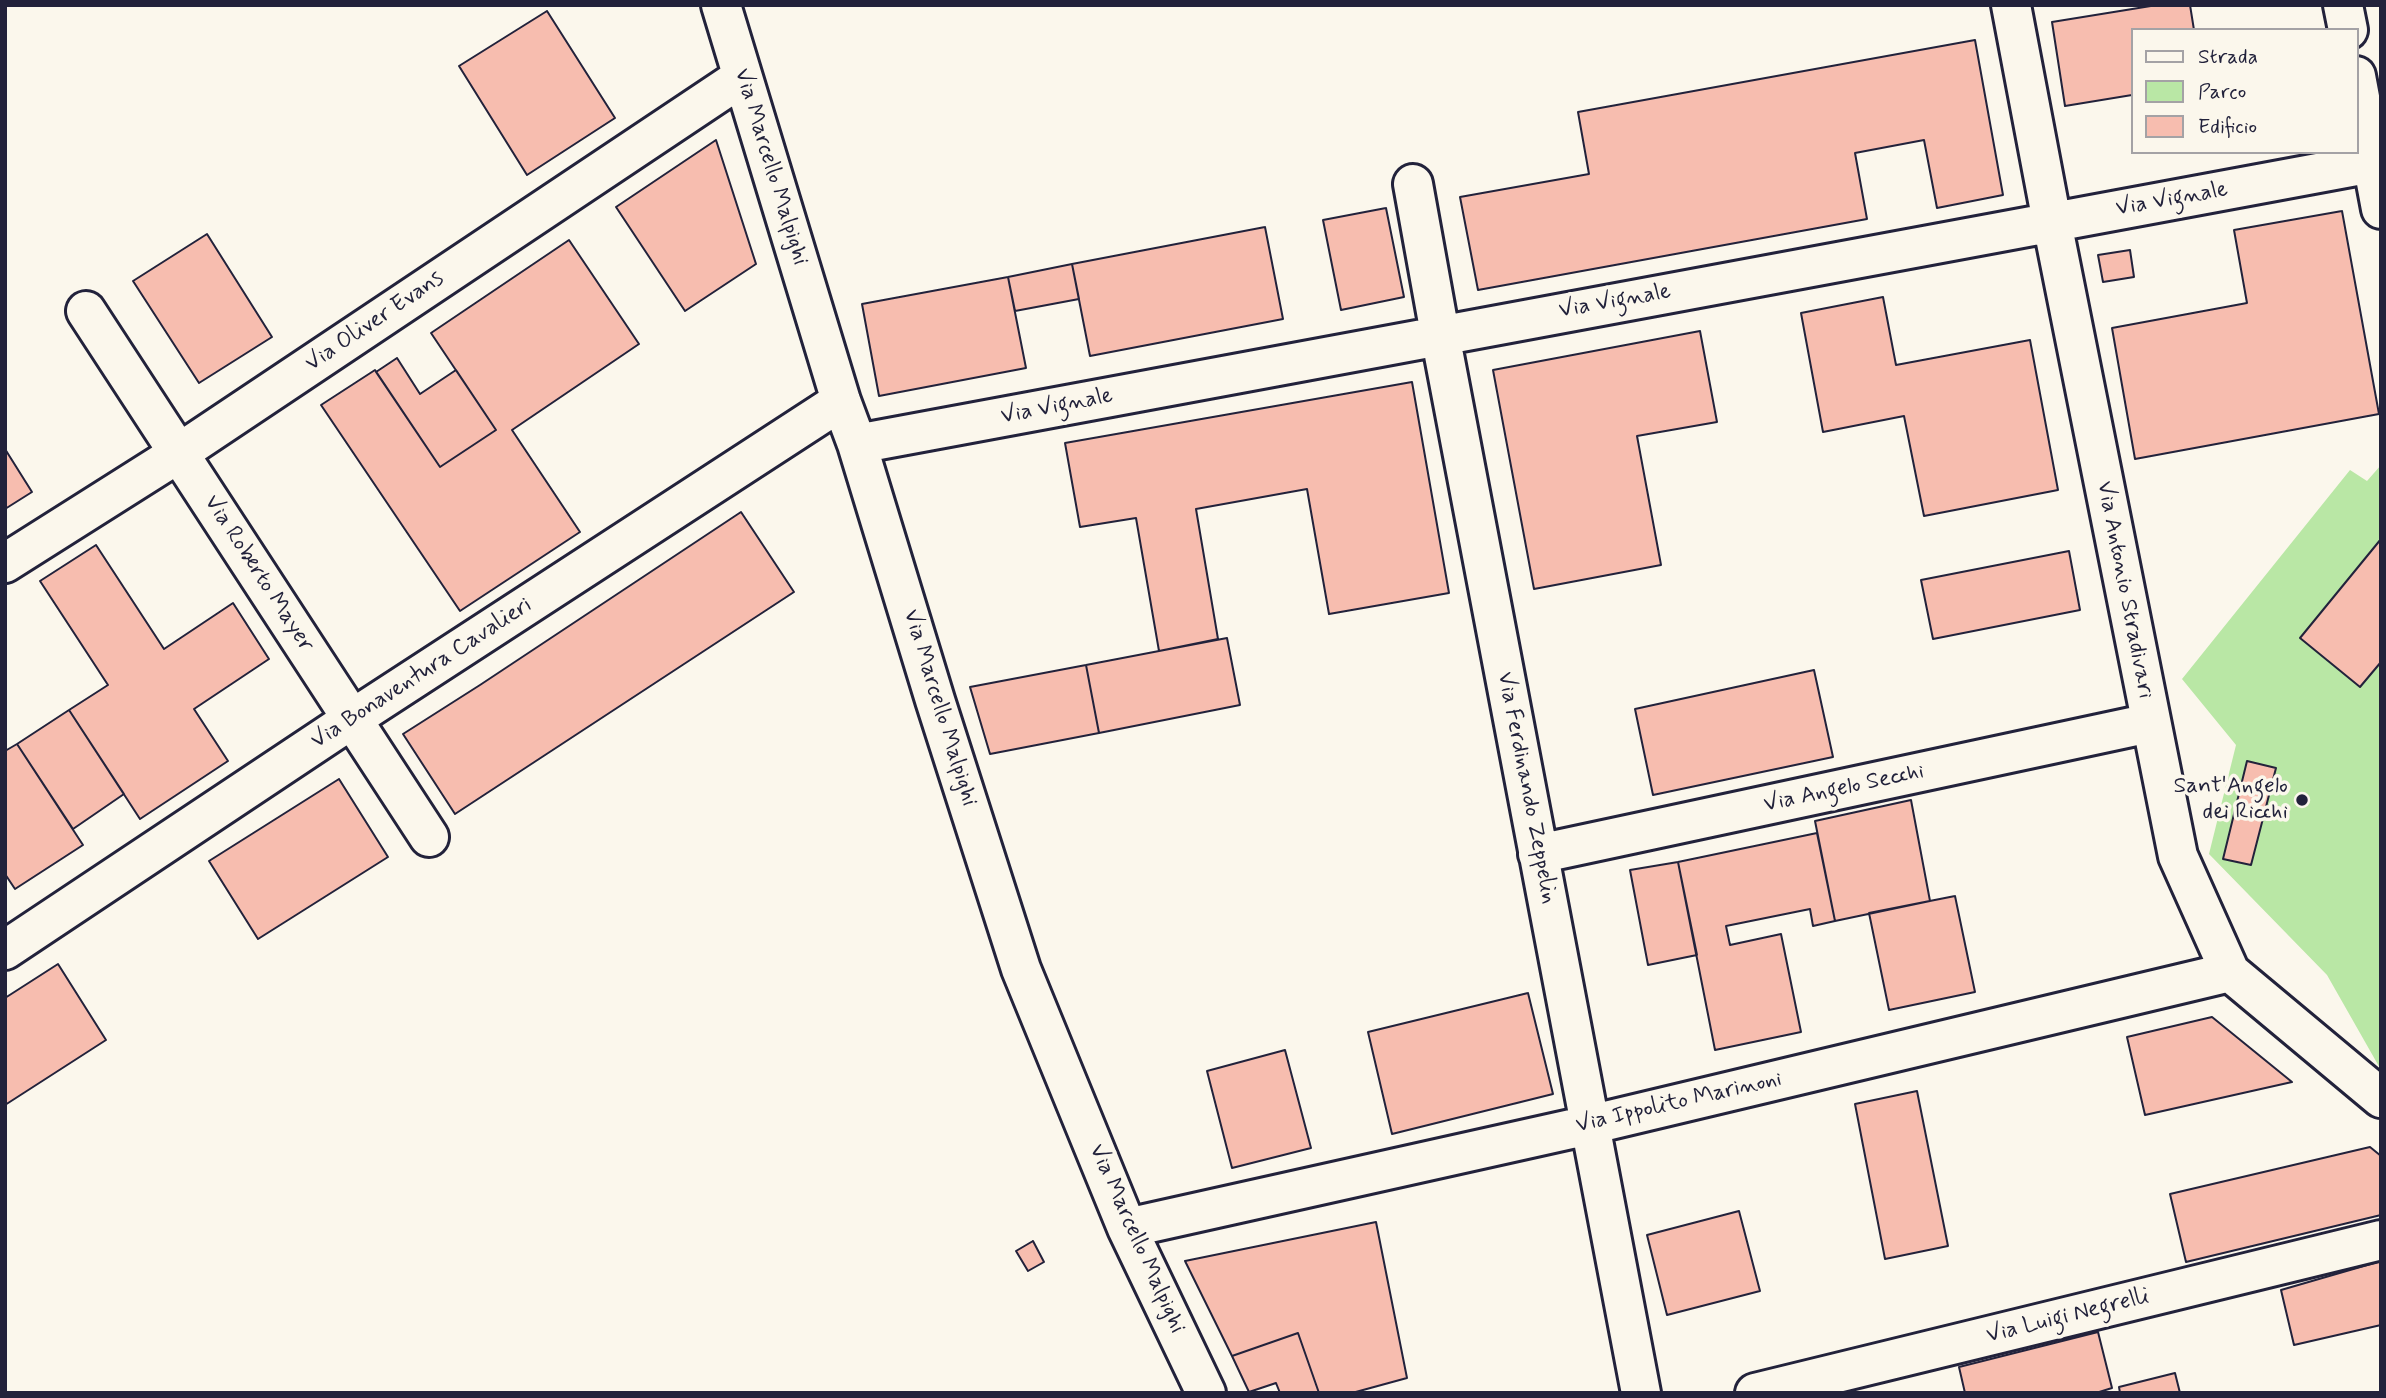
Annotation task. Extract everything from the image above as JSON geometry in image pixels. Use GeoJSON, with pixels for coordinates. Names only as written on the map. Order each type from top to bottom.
{"type":"FeatureCollection","features":[{"type":"Feature","properties":{"kind":"street","name":"Via Marcello Malpighi"},"geometry":{"type":"LineString","coordinates":[[722,5],[841,401],[857,444],[1021,969],[1126,1228],[1206,1393]]}},
{"type":"Feature","properties":{"kind":"street","name":"Via Antonio Stradivari"},"geometry":{"type":"LineString","coordinates":[[2011,5],[2178,856],[2230,972],[2381,1098]]}},
{"type":"Feature","properties":{"kind":"street"},"geometry":{"type":"LineString","coordinates":[[2343,5],[2348,28]]}},
{"type":"Feature","properties":{"kind":"street","name":"Via Oliver Evans"},"geometry":{"type":"LineString","coordinates":[[5,563],[179,453],[742,76]]}},
{"type":"Feature","properties":{"kind":"street"},"geometry":{"type":"LineString","coordinates":[[2358,87],[2381,209]]}},
{"type":"Feature","properties":{"kind":"street","name":"Via Vignale"},"geometry":{"type":"LineString","coordinates":[[857,444],[2372,163]]}},
{"type":"Feature","properties":{"kind":"street","name":"Via Ferdinando Zeppelin"},"geometry":{"type":"LineString","coordinates":[[1413,184],[1641,1393]]}},
{"type":"Feature","properties":{"kind":"street","name":"Via Roberto Mayer"},"geometry":{"type":"LineString","coordinates":[[86,311],[429,837]]}},
{"type":"Feature","properties":{"kind":"street","name":"Via Bonaventura Cavalieri"},"geometry":{"type":"LineString","coordinates":[[5,950],[352,719],[841,401]]}},
{"type":"Feature","properties":{"kind":"street","name":"Via Angelo Secchi"},"geometry":{"type":"LineString","coordinates":[[1538,854],[2150,723]]}},
{"type":"Feature","properties":{"kind":"street","name":"Via Ippolito Marinoni"},"geometry":{"type":"LineString","coordinates":[[1126,1228],[1589,1125],[2230,972]]}},
{"type":"Feature","properties":{"kind":"street","name":"Via Luigi Negrelli"},"geometry":{"type":"LineString","coordinates":[[1755,1393],[2381,1240]]}},
{"type":"Feature","properties":{"kind":"green space","name":"Sant'Angelo dei Ricchi"},"geometry":{"type":"Polygon","coordinates":[[[2381,465],[2381,1070],[2327,975],[2209,854],[2236,745],[2182,679],[2350,470],[2367,481],[2381,465]]]}},
{"type":"Feature","properties":{"kind":"building"},"geometry":{"type":"Polygon","coordinates":[[[2157,5],[2190,5],[2194,28],[2130,28],[2130,95],[2065,106],[2052,22],[2157,5]]]}},
{"type":"Feature","properties":{"kind":"building"},"geometry":{"type":"Polygon","coordinates":[[[547,11],[615,118],[527,175],[459,66],[547,11]]]}},
{"type":"Feature","properties":{"kind":"building"},"geometry":{"type":"Polygon","coordinates":[[[1975,40],[2003,195],[1937,208],[1924,140],[1855,153],[1867,219],[1478,290],[1460,197],[1589,174],[1578,112],[1975,40]]]}},
{"type":"Feature","properties":{"kind":"building"},"geometry":{"type":"Polygon","coordinates":[[[716,140],[756,264],[685,311],[616,207],[716,140]]]}},
{"type":"Feature","properties":{"kind":"building"},"geometry":{"type":"Polygon","coordinates":[[[1386,208],[1404,297],[1341,310],[1323,220],[1386,208]]]}},
{"type":"Feature","properties":{"kind":"building"},"geometry":{"type":"Polygon","coordinates":[[[2342,211],[2379,414],[2135,459],[2112,328],[2247,303],[2234,230],[2342,211]]]}},
{"type":"Feature","properties":{"kind":"building"},"geometry":{"type":"Polygon","coordinates":[[[1265,227],[1283,319],[1090,356],[1072,264],[1265,227]]]}},
{"type":"Feature","properties":{"kind":"building"},"geometry":{"type":"Polygon","coordinates":[[[207,234],[272,337],[199,383],[133,281],[207,234]]]}},
{"type":"Feature","properties":{"kind":"building"},"geometry":{"type":"Polygon","coordinates":[[[569,240],[639,344],[512,430],[580,532],[460,611],[321,405],[375,370],[440,467],[496,430],[431,333],[569,240]]]}},
{"type":"Feature","properties":{"kind":"building"},"geometry":{"type":"Polygon","coordinates":[[[2130,250],[2134,277],[2103,282],[2098,255],[2130,250]]]}},
{"type":"Feature","properties":{"kind":"building"},"geometry":{"type":"Polygon","coordinates":[[[1072,264],[1079,299],[1015,311],[1008,277],[1072,264]]]}},
{"type":"Feature","properties":{"kind":"building"},"geometry":{"type":"Polygon","coordinates":[[[1008,277],[1026,368],[879,396],[862,304],[1008,277]]]}},
{"type":"Feature","properties":{"kind":"building"},"geometry":{"type":"Polygon","coordinates":[[[1883,297],[1896,365],[2030,340],[2058,490],[1924,516],[1904,416],[1823,432],[1801,313],[1883,297]]]}},
{"type":"Feature","properties":{"kind":"building"},"geometry":{"type":"Polygon","coordinates":[[[1700,331],[1717,422],[1637,436],[1661,565],[1534,589],[1493,370],[1700,331]]]}},
{"type":"Feature","properties":{"kind":"building"},"geometry":{"type":"Polygon","coordinates":[[[397,358],[420,394],[456,370],[496,430],[440,467],[376,372],[397,358]]]}},
{"type":"Feature","properties":{"kind":"building"},"geometry":{"type":"Polygon","coordinates":[[[1412,382],[1449,593],[1329,614],[1307,489],[1196,509],[1218,639],[1159,651],[1136,518],[1080,527],[1065,443],[1412,382]]]}},
{"type":"Feature","properties":{"kind":"building"},"geometry":{"type":"Polygon","coordinates":[[[5,449],[32,492],[5,509],[5,449]]]}},
{"type":"Feature","properties":{"kind":"building"},"geometry":{"type":"Polygon","coordinates":[[[741,512],[794,592],[455,814],[403,734],[741,512]]]}},
{"type":"Feature","properties":{"kind":"building"},"geometry":{"type":"Polygon","coordinates":[[[2381,539],[2381,662],[2360,687],[2300,638],[2381,539]]]}},
{"type":"Feature","properties":{"kind":"building"},"geometry":{"type":"Polygon","coordinates":[[[96,545],[164,649],[233,603],[269,659],[194,709],[228,761],[140,819],[69,710],[108,685],[40,581],[96,545]]]}},
{"type":"Feature","properties":{"kind":"building"},"geometry":{"type":"Polygon","coordinates":[[[2069,551],[2080,610],[1933,639],[1921,580],[2069,551]]]}},
{"type":"Feature","properties":{"kind":"building"},"geometry":{"type":"Polygon","coordinates":[[[1227,638],[1240,705],[1099,733],[1086,665],[1227,638]]]}},
{"type":"Feature","properties":{"kind":"building"},"geometry":{"type":"Polygon","coordinates":[[[1086,665],[1099,733],[990,754],[970,687],[1086,665]]]}},
{"type":"Feature","properties":{"kind":"building"},"geometry":{"type":"Polygon","coordinates":[[[1814,670],[1833,757],[1653,795],[1635,709],[1814,670]]]}},
{"type":"Feature","properties":{"kind":"building"},"geometry":{"type":"Polygon","coordinates":[[[69,710],[124,794],[73,829],[17,744],[69,710]]]}},
{"type":"Feature","properties":{"kind":"building"},"geometry":{"type":"Polygon","coordinates":[[[17,744],[83,845],[15,889],[5,874],[5,751],[17,744]]]}},
{"type":"Feature","properties":{"kind":"building"},"geometry":{"type":"Polygon","coordinates":[[[2247,761],[2276,768],[2251,865],[2223,859],[2247,761]]]}},
{"type":"Feature","properties":{"kind":"building"},"geometry":{"type":"Polygon","coordinates":[[[339,779],[388,857],[258,939],[209,861],[339,779]]]}},
{"type":"Feature","properties":{"kind":"building"},"geometry":{"type":"Polygon","coordinates":[[[1911,800],[1930,901],[1835,921],[1815,821],[1911,800]]]}},
{"type":"Feature","properties":{"kind":"building"},"geometry":{"type":"Polygon","coordinates":[[[1817,833],[1835,921],[1813,926],[1810,909],[1726,926],[1730,945],[1781,934],[1801,1032],[1715,1050],[1678,862],[1817,833]]]}},
{"type":"Feature","properties":{"kind":"building"},"geometry":{"type":"Polygon","coordinates":[[[1678,862],[1697,955],[1648,965],[1630,870],[1678,862]]]}},
{"type":"Feature","properties":{"kind":"building"},"geometry":{"type":"Polygon","coordinates":[[[1955,896],[1975,992],[1889,1010],[1869,913],[1955,896]]]}},
{"type":"Feature","properties":{"kind":"building"},"geometry":{"type":"Polygon","coordinates":[[[58,964],[106,1040],[5,1105],[5,998],[58,964]]]}},
{"type":"Feature","properties":{"kind":"building"},"geometry":{"type":"Polygon","coordinates":[[[1528,993],[1553,1094],[1392,1134],[1368,1032],[1528,993]]]}},
{"type":"Feature","properties":{"kind":"building"},"geometry":{"type":"Polygon","coordinates":[[[2212,1017],[2292,1082],[2145,1115],[2127,1037],[2212,1017]]]}},
{"type":"Feature","properties":{"kind":"building"},"geometry":{"type":"Polygon","coordinates":[[[1285,1050],[1311,1148],[1232,1168],[1207,1071],[1285,1050]]]}},
{"type":"Feature","properties":{"kind":"building"},"geometry":{"type":"Polygon","coordinates":[[[1917,1091],[1948,1246],[1885,1259],[1855,1104],[1917,1091]]]}},
{"type":"Feature","properties":{"kind":"building"},"geometry":{"type":"Polygon","coordinates":[[[2370,1147],[2381,1156],[2381,1215],[2186,1262],[2170,1194],[2370,1147]]]}},
{"type":"Feature","properties":{"kind":"building"},"geometry":{"type":"Polygon","coordinates":[[[1739,1211],[1760,1291],[1667,1315],[1647,1235],[1739,1211]]]}},
{"type":"Feature","properties":{"kind":"building"},"geometry":{"type":"Polygon","coordinates":[[[1376,1222],[1407,1378],[1352,1393],[1319,1393],[1298,1333],[1232,1356],[1185,1261],[1376,1222]]]}},
{"type":"Feature","properties":{"kind":"building"},"geometry":{"type":"Polygon","coordinates":[[[1033,1241],[1044,1262],[1028,1271],[1016,1251],[1033,1241]]]}},
{"type":"Feature","properties":{"kind":"building"},"geometry":{"type":"Polygon","coordinates":[[[2381,1261],[2381,1325],[2294,1345],[2281,1290],[2381,1261]]]}},
{"type":"Feature","properties":{"kind":"building"},"geometry":{"type":"Polygon","coordinates":[[[2098,1332],[2112,1388],[2096,1393],[1965,1393],[1959,1367],[2098,1332]]]}},
{"type":"Feature","properties":{"kind":"building"},"geometry":{"type":"Polygon","coordinates":[[[1298,1333],[1319,1393],[1280,1393],[1276,1383],[1249,1392],[1232,1356],[1298,1333]]]}},
{"type":"Feature","properties":{"kind":"building"},"geometry":{"type":"Polygon","coordinates":[[[2175,1373],[2180,1393],[2120,1393],[2119,1387],[2175,1373]]]}},
{"type":"Feature","properties":{"kind":"place","name":"Sant'Angelo dei Ricchi"},"geometry":{"type":"Point","coordinates":[2302,800]}}]}
